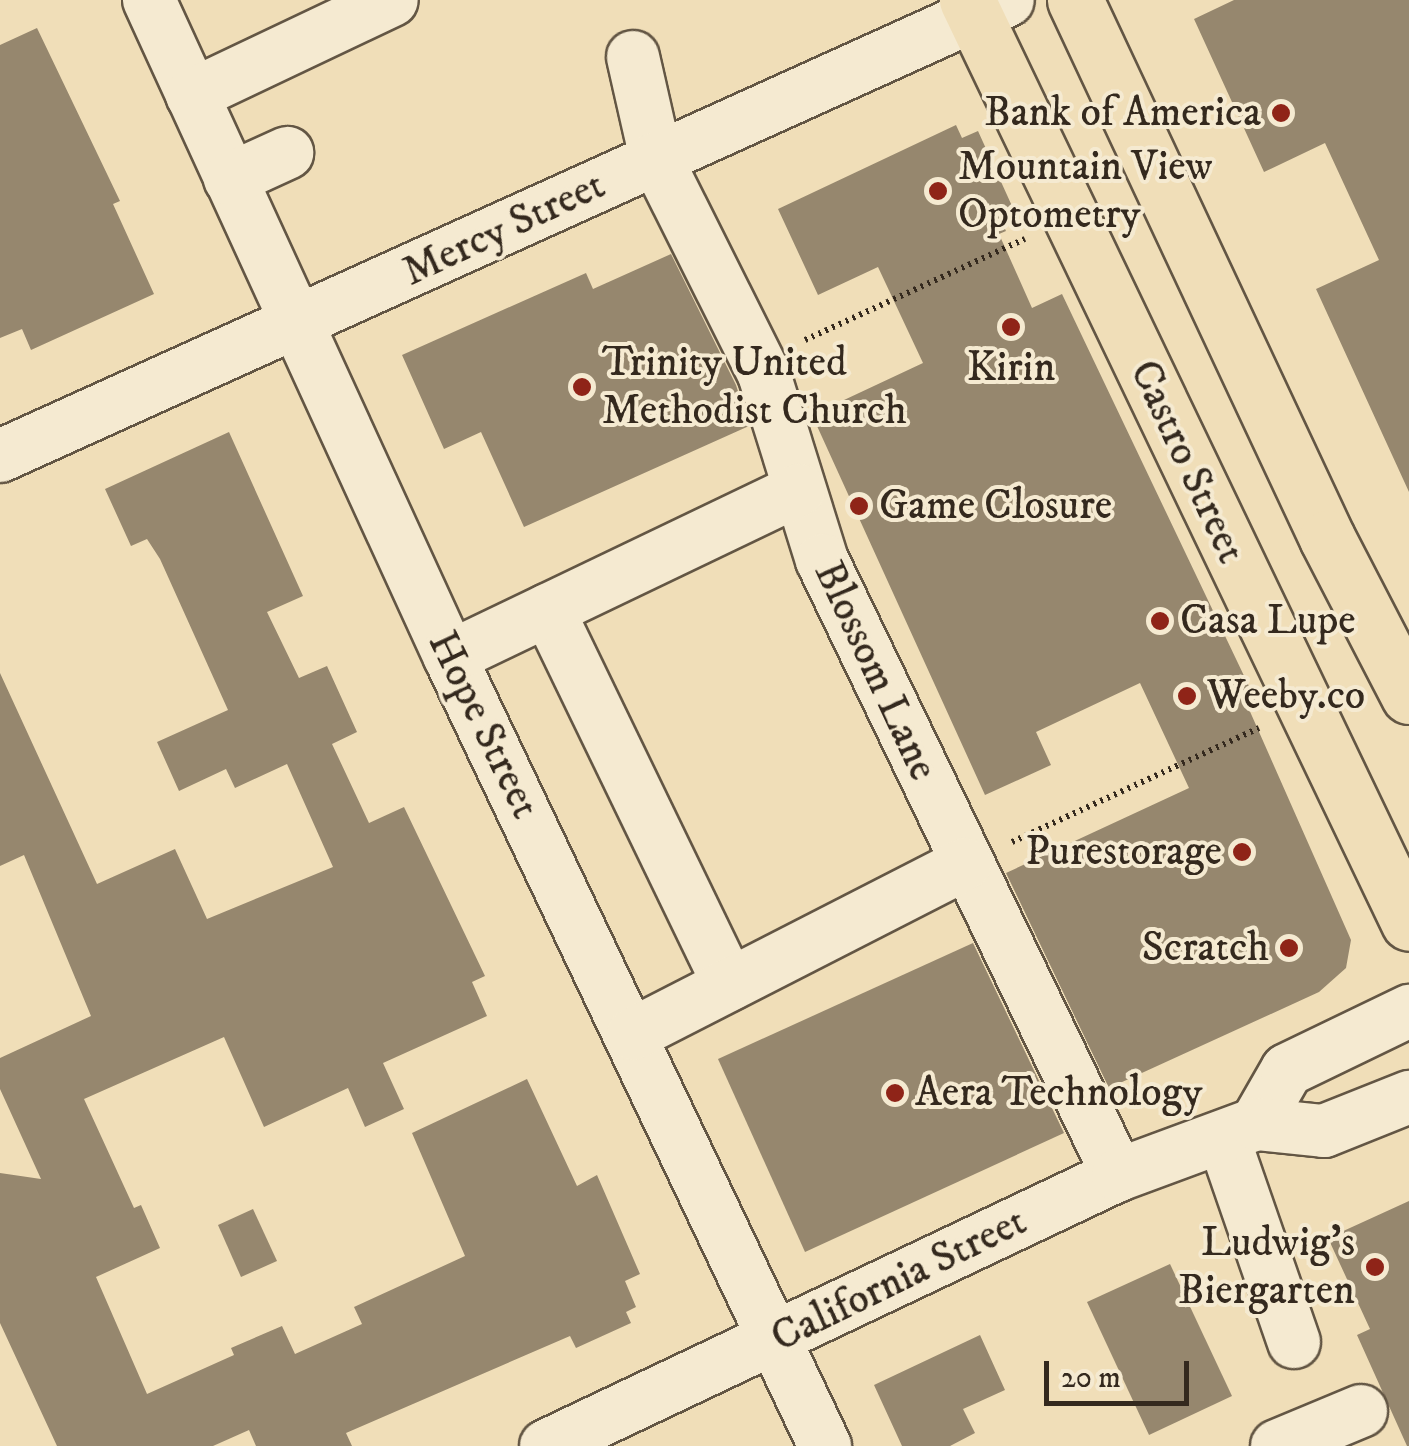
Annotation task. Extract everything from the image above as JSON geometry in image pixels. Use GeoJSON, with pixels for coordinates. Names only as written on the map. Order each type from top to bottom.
{"type":"FeatureCollection","features":[{"type":"Feature","properties":{"kind":"main road"},"geometry":{"type":"LineString","coordinates":[[1076,0],[1327,538],[1409,696]]}},
{"type":"Feature","properties":{"kind":"main road","name":"Castro Street"},"geometry":{"type":"LineString","coordinates":[[983,5],[1072,218],[1302,708],[1409,923]]}},
{"type":"Feature","properties":{"kind":"street","name":"Hope Street"},"geometry":{"type":"LineString","coordinates":[[149,0],[450,658],[778,1338],[825,1446]]}},
{"type":"Feature","properties":{"kind":"street"},"geometry":{"type":"LineString","coordinates":[[192,95],[392,0]]}},
{"type":"Feature","properties":{"kind":"street","name":"Mercy Street"},"geometry":{"type":"LineString","coordinates":[[0,456],[298,324],[983,5]]}},
{"type":"Feature","properties":{"kind":"street","name":"Blossom Lane"},"geometry":{"type":"LineString","coordinates":[[632,57],[656,158],[758,362],[822,560],[1118,1175]]}},
{"type":"Feature","properties":{"kind":"street"},"geometry":{"type":"LineString","coordinates":[[230,179],[286,153]]}},
{"type":"Feature","properties":{"kind":"street"},"geometry":{"type":"LineString","coordinates":[[450,658],[799,490]]}},
{"type":"Feature","properties":{"kind":"street"},"geometry":{"type":"LineString","coordinates":[[548,610],[729,985]]}},
{"type":"Feature","properties":{"kind":"street"},"geometry":{"type":"LineString","coordinates":[[633,1034],[966,864]]}},
{"type":"Feature","properties":{"kind":"street"},"geometry":{"type":"LineString","coordinates":[[1294,1342],[1240,1130],[1288,1070],[1409,1011]]}},
{"type":"Feature","properties":{"kind":"street","name":"California Street"},"geometry":{"type":"LineString","coordinates":[[546,1446],[1118,1175],[1240,1130],[1324,1131],[1409,1097]]}},
{"type":"Feature","properties":{"kind":"street"},"geometry":{"type":"LineString","coordinates":[[1277,1446],[1361,1411]]}},
{"type":"Feature","properties":{"kind":"path"},"geometry":{"type":"LineString","coordinates":[[758,362],[1072,218]]}},
{"type":"Feature","properties":{"kind":"path"},"geometry":{"type":"LineString","coordinates":[[966,864],[1302,708]]}},
{"type":"Feature","properties":{"kind":"building"},"geometry":{"type":"Polygon","coordinates":[[[1234,0],[1409,0],[1409,492],[1316,289],[1379,260],[1325,143],[1264,172],[1194,19],[1234,0]]]}},
{"type":"Feature","properties":{"kind":"building"},"geometry":{"type":"Polygon","coordinates":[[[37,28],[120,201],[113,204],[154,294],[31,350],[22,329],[0,338],[0,45],[37,28]]]}},
{"type":"Feature","properties":{"kind":"building"},"geometry":{"type":"Polygon","coordinates":[[[956,125],[962,138],[978,131],[1012,206],[997,213],[1006,231],[999,234],[1032,308],[1062,294],[1257,703],[1248,707],[1351,940],[1346,968],[1319,992],[1109,1088],[1006,873],[1189,788],[1140,683],[1036,732],[1051,765],[985,795],[812,415],[923,363],[878,267],[818,295],[778,209],[956,125]]]}},
{"type":"Feature","properties":{"kind":"building","name":"Trinity United Methodist Church"},"geometry":{"type":"Polygon","coordinates":[[[671,254],[736,385],[749,426],[524,527],[481,432],[444,449],[402,355],[586,273],[593,289],[671,254]]]}},
{"type":"Feature","properties":{"kind":"building"},"geometry":{"type":"Polygon","coordinates":[[[229,432],[303,596],[267,612],[299,678],[327,666],[357,732],[332,744],[369,823],[404,807],[485,976],[472,982],[487,1016],[383,1063],[404,1109],[365,1127],[348,1088],[264,1127],[224,1037],[84,1099],[134,1208],[141,1205],[160,1248],[96,1277],[147,1394],[234,1355],[231,1348],[282,1326],[295,1354],[362,1324],[354,1307],[465,1256],[412,1133],[527,1079],[577,1186],[597,1175],[640,1274],[625,1281],[636,1307],[626,1312],[631,1323],[576,1348],[570,1336],[346,1433],[352,1446],[256,1446],[249,1430],[213,1446],[57,1446],[0,1323],[0,1173],[41,1179],[0,1089],[0,1058],[91,1016],[24,855],[0,866],[0,673],[97,884],[175,849],[207,919],[333,867],[287,764],[235,788],[226,769],[179,791],[157,742],[228,710],[160,559],[147,539],[131,546],[105,489],[229,432]]]}},
{"type":"Feature","properties":{"kind":"building"},"geometry":{"type":"Polygon","coordinates":[[[973,943],[1064,1133],[805,1252],[718,1059],[973,943]]]}},
{"type":"Feature","properties":{"kind":"building"},"geometry":{"type":"Polygon","coordinates":[[[1409,1201],[1407,1446],[1357,1335],[1370,1329],[1328,1238],[1409,1201]]]}},
{"type":"Feature","properties":{"kind":"building"},"geometry":{"type":"Polygon","coordinates":[[[253,1209],[277,1261],[241,1277],[218,1225],[253,1209]]]}},
{"type":"Feature","properties":{"kind":"building"},"geometry":{"type":"Polygon","coordinates":[[[1170,1264],[1232,1396],[1149,1435],[1087,1302],[1170,1264]]]}},
{"type":"Feature","properties":{"kind":"building"},"geometry":{"type":"Polygon","coordinates":[[[980,1335],[1005,1390],[963,1409],[975,1433],[950,1446],[902,1446],[874,1385],[980,1335]]]}},
{"type":"Feature","properties":{"kind":"place","name":"Bank of America"},"geometry":{"type":"Point","coordinates":[1281,113]}},
{"type":"Feature","properties":{"kind":"place","name":"Mountain View Optometry"},"geometry":{"type":"Point","coordinates":[938,191]}},
{"type":"Feature","properties":{"kind":"place","name":"Kirin"},"geometry":{"type":"Point","coordinates":[1011,327]}},
{"type":"Feature","properties":{"kind":"place","name":"Trinity United Methodist Church"},"geometry":{"type":"Point","coordinates":[582,387]}},
{"type":"Feature","properties":{"kind":"place","name":"Game Closure"},"geometry":{"type":"Point","coordinates":[859,506]}},
{"type":"Feature","properties":{"kind":"place","name":"Casa Lupe"},"geometry":{"type":"Point","coordinates":[1160,621]}},
{"type":"Feature","properties":{"kind":"place","name":"Weeby.co"},"geometry":{"type":"Point","coordinates":[1187,696]}},
{"type":"Feature","properties":{"kind":"place","name":"Purestorage"},"geometry":{"type":"Point","coordinates":[1242,852]}},
{"type":"Feature","properties":{"kind":"place","name":"Scratch"},"geometry":{"type":"Point","coordinates":[1289,948]}},
{"type":"Feature","properties":{"kind":"place","name":"Aera Technology"},"geometry":{"type":"Point","coordinates":[895,1093]}},
{"type":"Feature","properties":{"kind":"place","name":"Ludwig's Biergarten"},"geometry":{"type":"Point","coordinates":[1375,1267]}}]}
